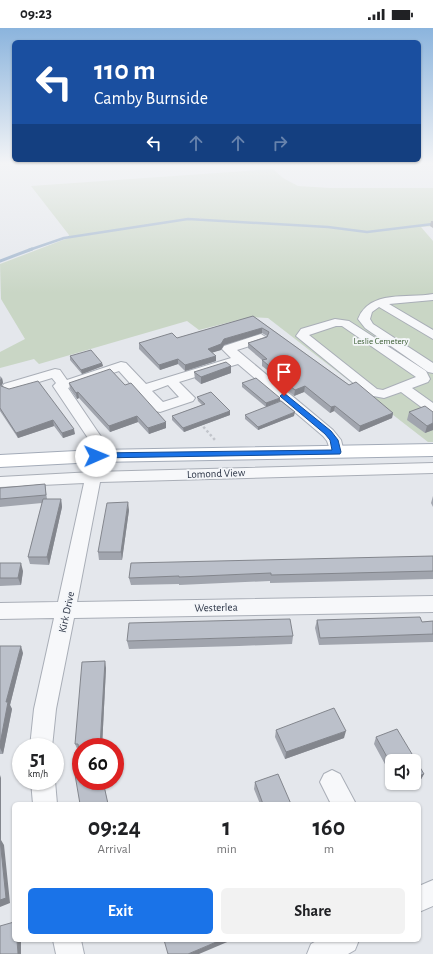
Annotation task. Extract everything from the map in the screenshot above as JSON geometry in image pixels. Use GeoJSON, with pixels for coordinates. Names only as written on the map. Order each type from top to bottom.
{"type":"FeatureCollection","features":[{"type":"Feature","properties":{"kind":"main road"},"geometry":{"type":"LineString","coordinates":[[0,461],[96,456],[433,450]]}},
{"type":"Feature","properties":{"kind":"street"},"geometry":{"type":"LineString","coordinates":[[433,306],[428,298],[393,300],[380,302],[369,309],[364,315],[364,319],[369,326],[433,369]]}},
{"type":"Feature","properties":{"kind":"street"},"geometry":{"type":"LineString","coordinates":[[380,302],[433,335]]}},
{"type":"Feature","properties":{"kind":"street"},"geometry":{"type":"LineString","coordinates":[[345,323],[423,376],[421,380],[384,394],[375,393],[302,336],[306,332],[335,322],[345,323],[364,319]]}},
{"type":"Feature","properties":{"kind":"street"},"geometry":{"type":"LineString","coordinates":[[261,338],[228,349],[328,433],[334,440],[337,452]]}},
{"type":"Feature","properties":{"kind":"street"},"geometry":{"type":"LineString","coordinates":[[143,389],[240,359]]}},
{"type":"Feature","properties":{"kind":"street"},"geometry":{"type":"LineString","coordinates":[[96,456],[99,444],[60,386],[121,366],[160,408],[188,398],[171,381]]}},
{"type":"Feature","properties":{"kind":"street"},"geometry":{"type":"LineString","coordinates":[[9,387],[55,373],[64,385]]}},
{"type":"Feature","properties":{"kind":"street"},"geometry":{"type":"LineString","coordinates":[[403,388],[433,409]]}},
{"type":"Feature","properties":{"kind":"street","name":"Lomond View"},"geometry":{"type":"LineString","coordinates":[[0,482],[34,478],[433,468]]}},
{"type":"Feature","properties":{"kind":"street","name":"Kirk Drive"},"geometry":{"type":"LineString","coordinates":[[42,738],[45,709],[67,609],[93,477]]}},
{"type":"Feature","properties":{"kind":"street","name":"Westerlea"},"geometry":{"type":"LineString","coordinates":[[0,611],[433,604]]}},
{"type":"Feature","properties":{"kind":"street"},"geometry":{"type":"LineString","coordinates":[[332,782],[343,802]]}},
{"type":"Feature","properties":{"kind":"street"},"geometry":{"type":"LineString","coordinates":[[44,790],[45,802]]}},
{"type":"Feature","properties":{"kind":"street"},"geometry":{"type":"LineString","coordinates":[[421,899],[433,893]]}},
{"type":"Feature","properties":{"kind":"street"},"geometry":{"type":"LineString","coordinates":[[67,942],[70,954]]}},
{"type":"Feature","properties":{"kind":"street"},"geometry":{"type":"LineString","coordinates":[[321,954],[342,942]]}},
{"type":"Feature","properties":{"kind":"path"},"geometry":{"type":"LineString","coordinates":[[188,398],[194,416],[216,442]]}},
{"type":"Feature","properties":{"kind":"green space","name":"Leslie Cemetery"},"geometry":{"type":"Polygon","coordinates":[[[47,206],[433,206],[433,226],[421,227],[433,241],[433,442],[428,442],[268,318],[250,317],[199,330],[187,321],[39,364],[34,359],[0,368],[0,352],[25,339],[1,299],[0,264],[68,238],[69,235],[47,206]]]}},
{"type":"Feature","properties":{"kind":"building"},"geometry":{"type":"Polygon","coordinates":[[[253,316],[349,385],[356,382],[393,413],[360,426],[335,406],[331,407],[305,386],[295,390],[271,371],[274,370],[262,360],[267,359],[248,343],[267,337],[269,332],[262,328],[224,339],[221,344],[208,349],[216,356],[185,365],[178,359],[159,365],[139,343],[172,333],[177,338],[253,316]]]}},
{"type":"Feature","properties":{"kind":"building"},"geometry":{"type":"Polygon","coordinates":[[[91,350],[102,363],[81,370],[70,356],[91,350]]]}},
{"type":"Feature","properties":{"kind":"building"},"geometry":{"type":"Polygon","coordinates":[[[226,362],[231,366],[201,377],[194,372],[226,362]]]}},
{"type":"Feature","properties":{"kind":"building"},"geometry":{"type":"Polygon","coordinates":[[[110,369],[125,385],[131,383],[166,422],[148,428],[137,416],[109,426],[78,392],[76,393],[69,383],[110,369]]]}},
{"type":"Feature","properties":{"kind":"building"},"geometry":{"type":"Polygon","coordinates":[[[256,378],[280,398],[266,403],[242,383],[256,378]]]}},
{"type":"Feature","properties":{"kind":"building"},"geometry":{"type":"Polygon","coordinates":[[[38,381],[74,429],[62,433],[53,420],[16,433],[0,408],[0,382],[1,386],[9,389],[38,381]]]}},
{"type":"Feature","properties":{"kind":"building"},"geometry":{"type":"Polygon","coordinates":[[[211,392],[230,411],[183,428],[172,416],[205,404],[197,397],[211,392]]]}},
{"type":"Feature","properties":{"kind":"building"},"geometry":{"type":"Polygon","coordinates":[[[281,401],[295,412],[258,427],[245,415],[281,401]]]}},
{"type":"Feature","properties":{"kind":"building"},"geometry":{"type":"Polygon","coordinates":[[[425,406],[433,412],[433,423],[427,426],[409,412],[425,406]]]}},
{"type":"Feature","properties":{"kind":"building"},"geometry":{"type":"Polygon","coordinates":[[[45,484],[46,495],[0,499],[0,488],[45,484]]]}},
{"type":"Feature","properties":{"kind":"building"},"geometry":{"type":"Polygon","coordinates":[[[43,499],[61,499],[47,557],[28,557],[43,499]]]}},
{"type":"Feature","properties":{"kind":"building"},"geometry":{"type":"Polygon","coordinates":[[[128,502],[121,552],[98,552],[107,503],[128,502]]]}},
{"type":"Feature","properties":{"kind":"building"},"geometry":{"type":"Polygon","coordinates":[[[433,556],[433,571],[271,575],[271,573],[129,578],[131,563],[433,556]]]}},
{"type":"Feature","properties":{"kind":"building"},"geometry":{"type":"Polygon","coordinates":[[[0,563],[21,563],[18,578],[0,578],[0,563]]]}},
{"type":"Feature","properties":{"kind":"building"},"geometry":{"type":"Polygon","coordinates":[[[420,617],[422,622],[433,621],[433,634],[320,638],[317,620],[420,617]]]}},
{"type":"Feature","properties":{"kind":"building"},"geometry":{"type":"Polygon","coordinates":[[[290,619],[293,636],[127,641],[129,623],[290,619]]]}},
{"type":"Feature","properties":{"kind":"building"},"geometry":{"type":"Polygon","coordinates":[[[0,646],[21,646],[6,702],[8,702],[0,744],[0,646]]]}},
{"type":"Feature","properties":{"kind":"building"},"geometry":{"type":"Polygon","coordinates":[[[105,661],[101,738],[76,738],[82,662],[105,661]]]}},
{"type":"Feature","properties":{"kind":"building"},"geometry":{"type":"Polygon","coordinates":[[[334,708],[346,731],[286,752],[276,730],[334,708]]]}},
{"type":"Feature","properties":{"kind":"building"},"geometry":{"type":"Polygon","coordinates":[[[397,729],[412,754],[385,754],[376,737],[397,729]]]}},
{"type":"Feature","properties":{"kind":"building"},"geometry":{"type":"Polygon","coordinates":[[[278,774],[290,802],[262,802],[255,782],[278,774]]]}},
{"type":"Feature","properties":{"kind":"building"},"geometry":{"type":"Polygon","coordinates":[[[78,790],[105,790],[108,802],[80,802],[78,790]]]}},
{"type":"Feature","properties":{"kind":"building"},"geometry":{"type":"Polygon","coordinates":[[[0,839],[6,898],[0,900],[0,839]]]}},
{"type":"Feature","properties":{"kind":"building"},"geometry":{"type":"Polygon","coordinates":[[[12,923],[12,942],[17,942],[18,954],[0,954],[0,926],[12,923]]]}},
{"type":"Feature","properties":{"kind":"building"},"geometry":{"type":"Polygon","coordinates":[[[165,942],[216,942],[188,954],[168,954],[165,942]]]}},
{"type":"Feature","properties":{"kind":"waterway"},"geometry":{"type":"LineString","coordinates":[[29,250],[64,238],[188,219],[328,227],[367,232],[433,224]]}},
{"type":"Feature","properties":{"kind":"waterway"},"geometry":{"type":"LineString","coordinates":[[0,261],[32,249]]}},
{"type":"Feature","properties":{"kind":"route"},"geometry":{"type":"LineString","coordinates":[[96,456],[337,452],[334,440],[328,433],[284,396]]}}]}
